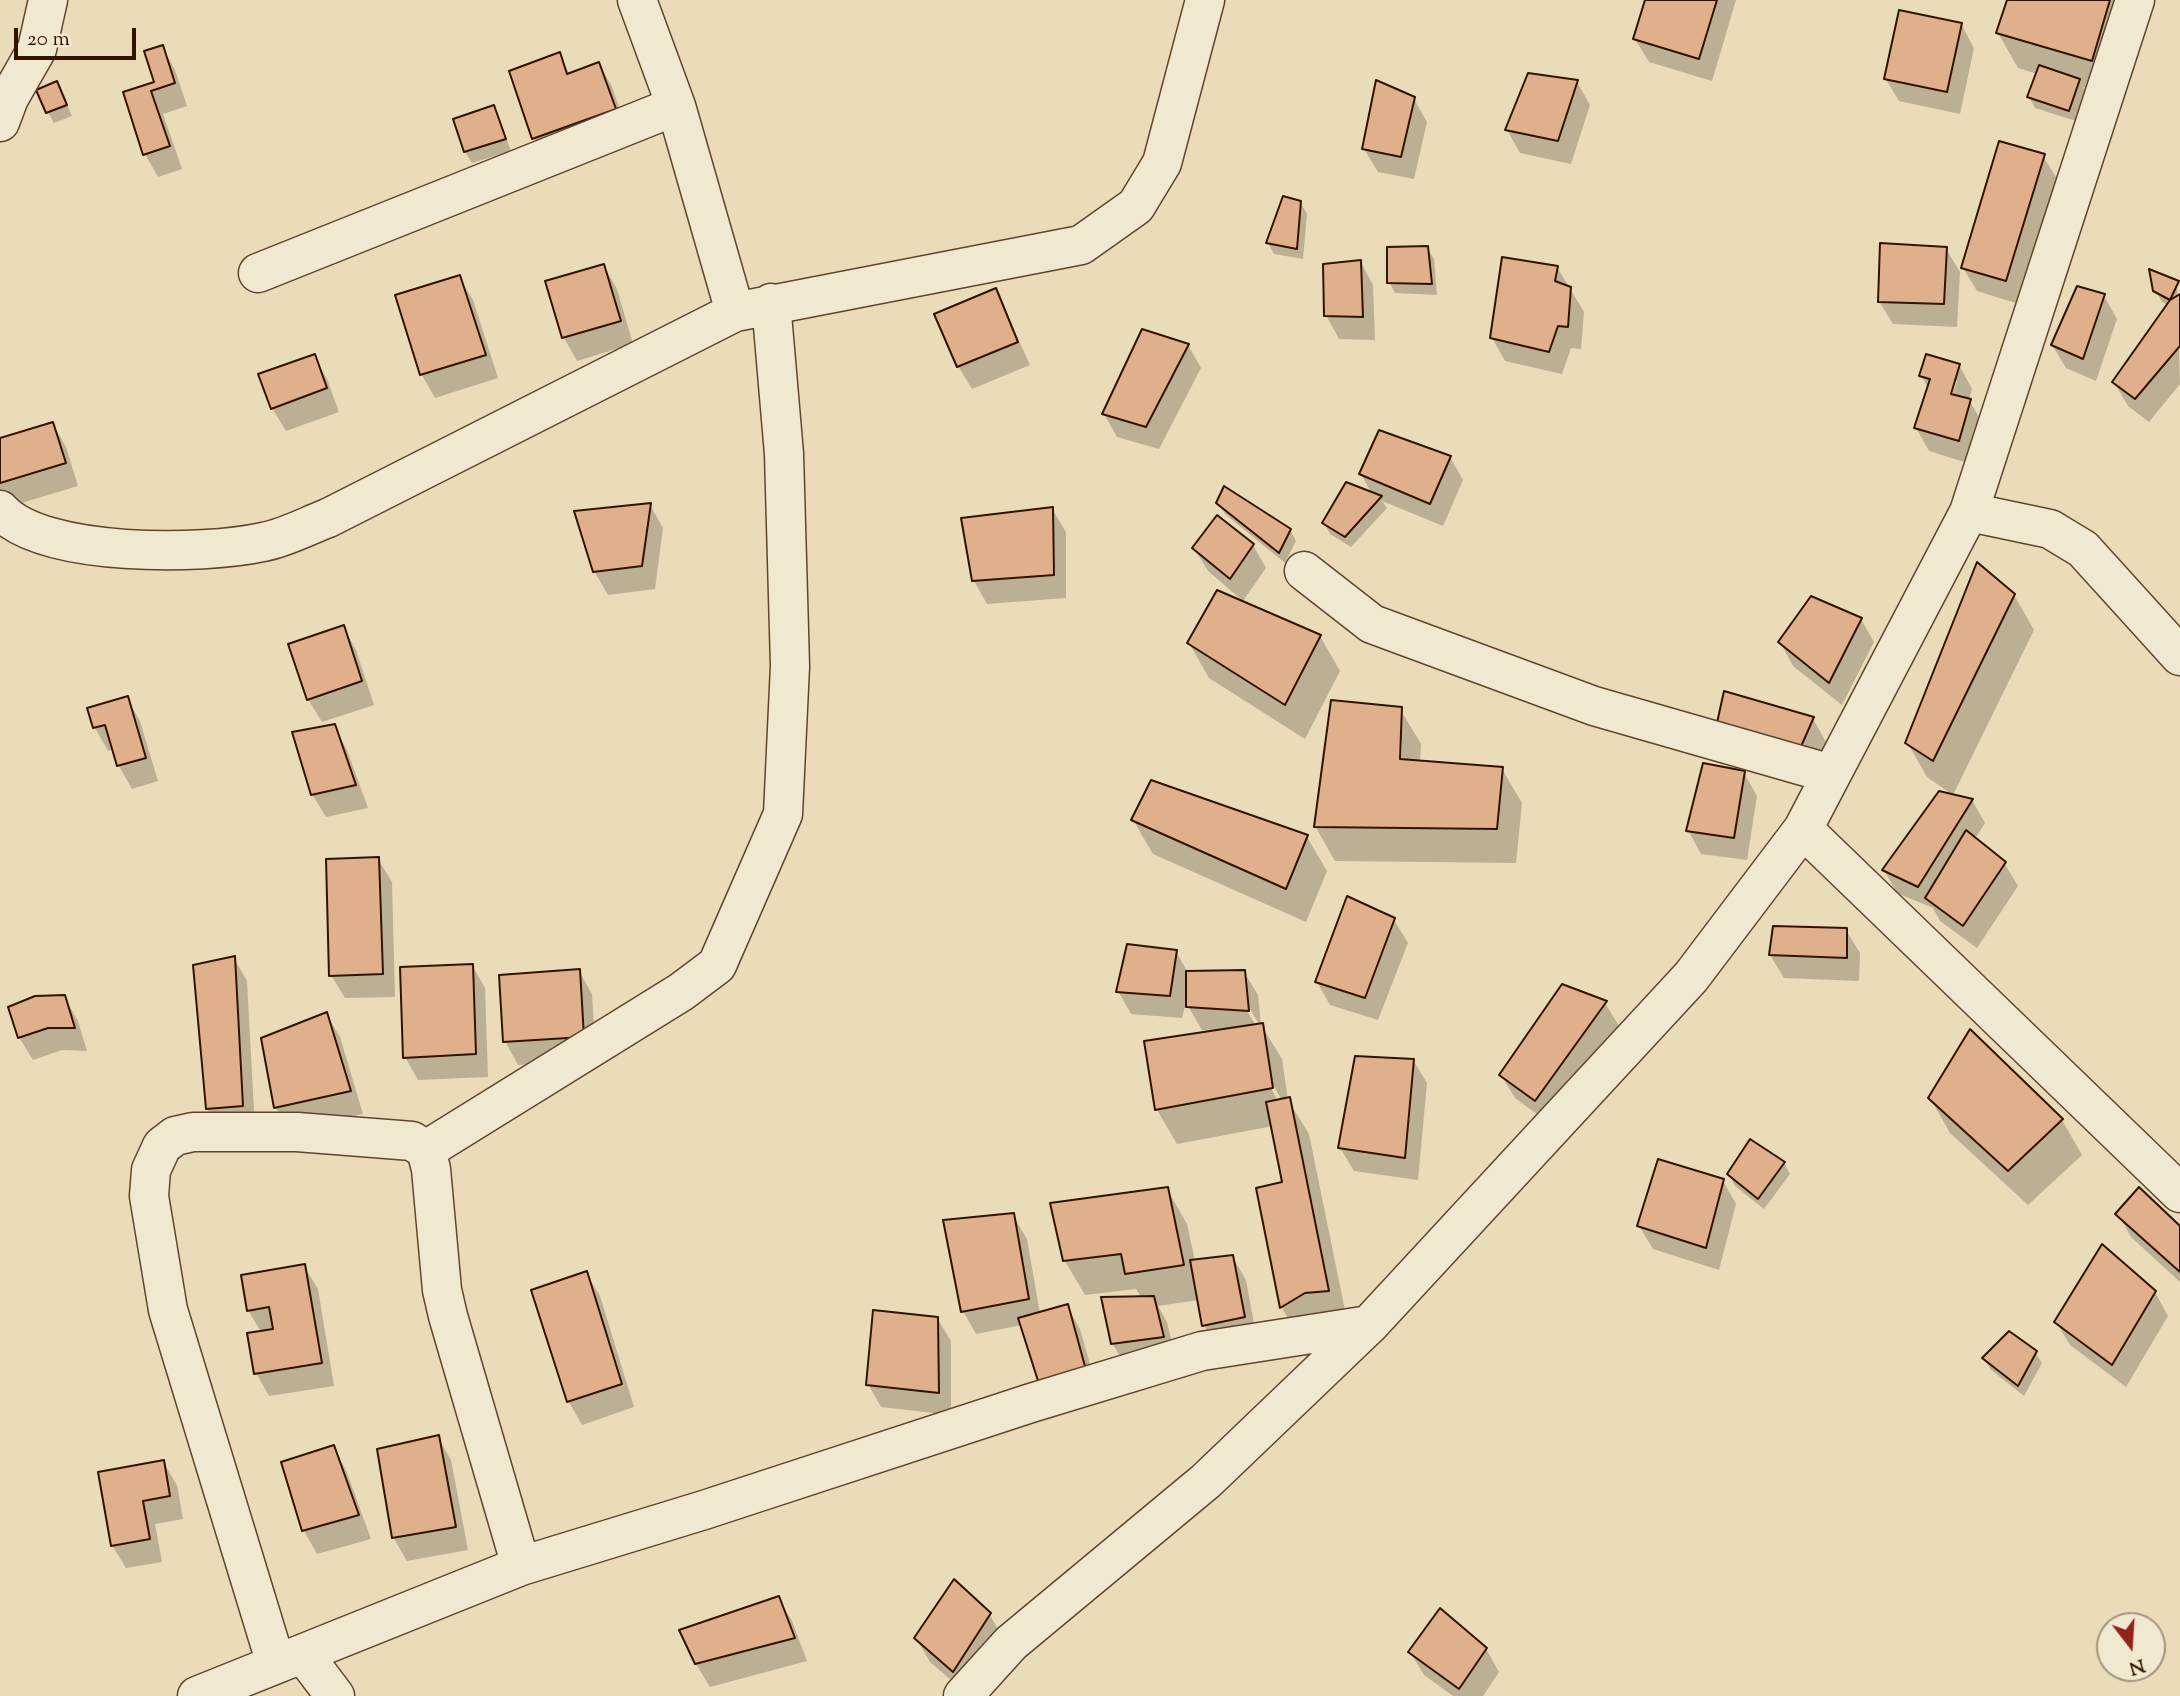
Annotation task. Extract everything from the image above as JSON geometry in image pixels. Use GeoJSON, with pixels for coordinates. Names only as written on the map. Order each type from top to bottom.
{"type":"FeatureCollection","features":[{"type":"Feature","properties":{"kind":"street"},"geometry":{"type":"LineString","coordinates":[[0,122],[9,97],[37,49],[48,0]]}},
{"type":"Feature","properties":{"kind":"street"},"geometry":{"type":"LineString","coordinates":[[426,1150],[681,992],[717,965],[783,814],[790,666],[784,454],[753,308],[637,0]]}},
{"type":"Feature","properties":{"kind":"street"},"geometry":{"type":"LineString","coordinates":[[0,510],[6,517],[41,535],[118,548],[201,551],[265,542],[328,518],[753,308],[1081,245],[1136,206],[1163,163],[1205,0]]}},
{"type":"Feature","properties":{"kind":"street"},"geometry":{"type":"LineString","coordinates":[[963,1696],[1011,1643],[1206,1481],[1369,1325],[1691,977],[1803,829],[1969,512],[2135,0]]}},
{"type":"Feature","properties":{"kind":"street"},"geometry":{"type":"LineString","coordinates":[[258,273],[676,106]]}},
{"type":"Feature","properties":{"kind":"street"},"geometry":{"type":"LineString","coordinates":[[1969,512],[2050,529],[2083,549],[2180,655]]}},
{"type":"Feature","properties":{"kind":"street"},"geometry":{"type":"LineString","coordinates":[[1304,572],[1372,624],[1594,706],[1831,774]]}},
{"type":"Feature","properties":{"kind":"street"},"geometry":{"type":"LineString","coordinates":[[1803,829],[2180,1193]]}},
{"type":"Feature","properties":{"kind":"street"},"geometry":{"type":"LineString","coordinates":[[335,1696],[290,1660],[168,1310],[149,1196],[151,1170],[162,1146],[175,1136],[193,1132],[297,1132],[412,1141],[426,1150],[431,1168],[445,1303],[521,1566]]}},
{"type":"Feature","properties":{"kind":"street"},"geometry":{"type":"LineString","coordinates":[[197,1696],[521,1566],[1202,1351],[1369,1325]]}},
{"type":"Feature","properties":{"kind":"building"},"geometry":{"type":"Polygon","coordinates":[[[1645,0],[1717,0],[1699,59],[1633,39],[1645,0]]]}},
{"type":"Feature","properties":{"kind":"building"},"geometry":{"type":"Polygon","coordinates":[[[2007,0],[2110,0],[2092,61],[1996,33],[2007,0]]]}},
{"type":"Feature","properties":{"kind":"building"},"geometry":{"type":"Polygon","coordinates":[[[1899,10],[1962,23],[1947,92],[1884,79],[1899,10]]]}},
{"type":"Feature","properties":{"kind":"building"},"geometry":{"type":"Polygon","coordinates":[[[163,45],[175,83],[151,91],[170,146],[143,155],[123,92],[154,82],[144,51],[163,45]]]}},
{"type":"Feature","properties":{"kind":"building"},"geometry":{"type":"Polygon","coordinates":[[[560,52],[567,74],[599,62],[616,109],[532,139],[509,71],[560,52]]]}},
{"type":"Feature","properties":{"kind":"building"},"geometry":{"type":"Polygon","coordinates":[[[2039,65],[2080,79],[2069,111],[2027,97],[2039,65]]]}},
{"type":"Feature","properties":{"kind":"building"},"geometry":{"type":"Polygon","coordinates":[[[1528,73],[1578,80],[1558,141],[1505,130],[1528,73]]]}},
{"type":"Feature","properties":{"kind":"building"},"geometry":{"type":"Polygon","coordinates":[[[1376,80],[1415,97],[1401,157],[1362,149],[1376,80]]]}},
{"type":"Feature","properties":{"kind":"building"},"geometry":{"type":"Polygon","coordinates":[[[57,81],[67,105],[46,113],[36,90],[57,81]]]}},
{"type":"Feature","properties":{"kind":"building"},"geometry":{"type":"Polygon","coordinates":[[[494,105],[506,139],[464,152],[453,119],[494,105]]]}},
{"type":"Feature","properties":{"kind":"building"},"geometry":{"type":"Polygon","coordinates":[[[1999,141],[2045,154],[2006,281],[1961,268],[1999,141]]]}},
{"type":"Feature","properties":{"kind":"building"},"geometry":{"type":"Polygon","coordinates":[[[1283,196],[1301,201],[1297,249],[1266,243],[1283,196]]]}},
{"type":"Feature","properties":{"kind":"building"},"geometry":{"type":"Polygon","coordinates":[[[1880,243],[1947,247],[1944,304],[1878,302],[1880,243]]]}},
{"type":"Feature","properties":{"kind":"building"},"geometry":{"type":"Polygon","coordinates":[[[1428,246],[1432,284],[1387,283],[1387,247],[1428,246]]]}},
{"type":"Feature","properties":{"kind":"building"},"geometry":{"type":"Polygon","coordinates":[[[1502,257],[1558,266],[1555,281],[1571,287],[1568,327],[1558,326],[1549,352],[1490,338],[1502,257]]]}},
{"type":"Feature","properties":{"kind":"building"},"geometry":{"type":"Polygon","coordinates":[[[1361,260],[1363,317],[1324,316],[1323,264],[1361,260]]]}},
{"type":"Feature","properties":{"kind":"building"},"geometry":{"type":"Polygon","coordinates":[[[604,264],[621,321],[562,338],[545,281],[604,264]]]}},
{"type":"Feature","properties":{"kind":"building"},"geometry":{"type":"Polygon","coordinates":[[[2149,269],[2179,281],[2170,300],[2153,291],[2149,269]]]}},
{"type":"Feature","properties":{"kind":"building"},"geometry":{"type":"Polygon","coordinates":[[[460,275],[486,355],[420,375],[395,295],[460,275]]]}},
{"type":"Feature","properties":{"kind":"building"},"geometry":{"type":"Polygon","coordinates":[[[2077,286],[2105,294],[2083,359],[2051,345],[2077,286]]]}},
{"type":"Feature","properties":{"kind":"building"},"geometry":{"type":"Polygon","coordinates":[[[996,288],[1018,342],[957,367],[934,314],[996,288]]]}},
{"type":"Feature","properties":{"kind":"building"},"geometry":{"type":"Polygon","coordinates":[[[2180,294],[2180,346],[2135,399],[2112,382],[2170,300],[2180,294]]]}},
{"type":"Feature","properties":{"kind":"building"},"geometry":{"type":"Polygon","coordinates":[[[1142,329],[1189,344],[1146,427],[1102,414],[1142,329]]]}},
{"type":"Feature","properties":{"kind":"building"},"geometry":{"type":"Polygon","coordinates":[[[315,354],[327,388],[271,409],[258,374],[315,354]]]}},
{"type":"Feature","properties":{"kind":"building"},"geometry":{"type":"Polygon","coordinates":[[[1926,354],[1960,364],[1951,394],[1971,399],[1959,441],[1914,428],[1930,379],[1919,376],[1926,354]]]}},
{"type":"Feature","properties":{"kind":"building"},"geometry":{"type":"Polygon","coordinates":[[[53,422],[66,463],[0,483],[0,438],[53,422]]]}},
{"type":"Feature","properties":{"kind":"building"},"geometry":{"type":"Polygon","coordinates":[[[1379,430],[1451,456],[1430,504],[1359,474],[1379,430]]]}},
{"type":"Feature","properties":{"kind":"building"},"geometry":{"type":"Polygon","coordinates":[[[1346,482],[1382,496],[1345,537],[1322,523],[1346,482]]]}},
{"type":"Feature","properties":{"kind":"building"},"geometry":{"type":"Polygon","coordinates":[[[1224,486],[1291,529],[1279,553],[1216,503],[1224,486]]]}},
{"type":"Feature","properties":{"kind":"building"},"geometry":{"type":"Polygon","coordinates":[[[651,503],[642,566],[593,572],[574,511],[651,503]]]}},
{"type":"Feature","properties":{"kind":"building"},"geometry":{"type":"Polygon","coordinates":[[[1053,507],[1054,575],[972,581],[961,518],[1053,507]]]}},
{"type":"Feature","properties":{"kind":"building"},"geometry":{"type":"Polygon","coordinates":[[[1217,515],[1254,544],[1230,579],[1192,548],[1217,515]]]}},
{"type":"Feature","properties":{"kind":"building"},"geometry":{"type":"Polygon","coordinates":[[[1977,562],[2015,594],[1933,761],[1905,743],[1977,562]]]}},
{"type":"Feature","properties":{"kind":"building"},"geometry":{"type":"Polygon","coordinates":[[[1217,590],[1321,635],[1285,705],[1187,643],[1217,590]]]}},
{"type":"Feature","properties":{"kind":"building"},"geometry":{"type":"Polygon","coordinates":[[[1811,596],[1862,618],[1829,683],[1778,642],[1811,596]]]}},
{"type":"Feature","properties":{"kind":"building"},"geometry":{"type":"Polygon","coordinates":[[[344,625],[362,681],[307,700],[288,644],[344,625]]]}},
{"type":"Feature","properties":{"kind":"building"},"geometry":{"type":"Polygon","coordinates":[[[1724,691],[1814,717],[1799,751],[1715,732],[1724,691]]]}},
{"type":"Feature","properties":{"kind":"building"},"geometry":{"type":"Polygon","coordinates":[[[128,696],[146,758],[117,766],[105,725],[93,728],[87,708],[128,696]]]}},
{"type":"Feature","properties":{"kind":"building"},"geometry":{"type":"Polygon","coordinates":[[[1331,700],[1402,707],[1400,759],[1503,767],[1497,829],[1314,827],[1331,700]]]}},
{"type":"Feature","properties":{"kind":"building"},"geometry":{"type":"Polygon","coordinates":[[[335,724],[356,785],[311,795],[292,732],[335,724]]]}},
{"type":"Feature","properties":{"kind":"building"},"geometry":{"type":"Polygon","coordinates":[[[1703,763],[1745,771],[1734,838],[1686,831],[1703,763]]]}},
{"type":"Feature","properties":{"kind":"building"},"geometry":{"type":"Polygon","coordinates":[[[1151,780],[1308,835],[1286,889],[1131,820],[1151,780]]]}},
{"type":"Feature","properties":{"kind":"building"},"geometry":{"type":"Polygon","coordinates":[[[1939,791],[1973,799],[1918,887],[1882,870],[1939,791]]]}},
{"type":"Feature","properties":{"kind":"building"},"geometry":{"type":"Polygon","coordinates":[[[1966,830],[2006,862],[1963,926],[1925,898],[1966,830]]]}},
{"type":"Feature","properties":{"kind":"building"},"geometry":{"type":"Polygon","coordinates":[[[379,857],[383,974],[329,976],[326,859],[379,857]]]}},
{"type":"Feature","properties":{"kind":"building"},"geometry":{"type":"Polygon","coordinates":[[[1347,896],[1395,918],[1365,998],[1315,982],[1347,896]]]}},
{"type":"Feature","properties":{"kind":"building"},"geometry":{"type":"Polygon","coordinates":[[[1773,926],[1847,928],[1847,958],[1769,955],[1773,926]]]}},
{"type":"Feature","properties":{"kind":"building"},"geometry":{"type":"Polygon","coordinates":[[[1127,944],[1177,950],[1170,996],[1116,992],[1127,944]]]}},
{"type":"Feature","properties":{"kind":"building"},"geometry":{"type":"Polygon","coordinates":[[[235,956],[243,1106],[206,1109],[193,965],[235,956]]]}},
{"type":"Feature","properties":{"kind":"building"},"geometry":{"type":"Polygon","coordinates":[[[473,964],[476,1054],[403,1058],[400,967],[473,964]]]}},
{"type":"Feature","properties":{"kind":"building"},"geometry":{"type":"Polygon","coordinates":[[[580,969],[584,1037],[503,1042],[499,975],[580,969]]]}},
{"type":"Feature","properties":{"kind":"building"},"geometry":{"type":"Polygon","coordinates":[[[1245,970],[1249,1011],[1186,1007],[1186,971],[1245,970]]]}},
{"type":"Feature","properties":{"kind":"building"},"geometry":{"type":"Polygon","coordinates":[[[1562,984],[1607,1001],[1535,1101],[1499,1075],[1562,984]]]}},
{"type":"Feature","properties":{"kind":"building"},"geometry":{"type":"Polygon","coordinates":[[[65,995],[75,1028],[48,1028],[18,1038],[8,1007],[35,996],[65,995]]]}},
{"type":"Feature","properties":{"kind":"building"},"geometry":{"type":"Polygon","coordinates":[[[327,1012],[351,1091],[274,1108],[261,1038],[327,1012]]]}},
{"type":"Feature","properties":{"kind":"building"},"geometry":{"type":"Polygon","coordinates":[[[1263,1023],[1273,1088],[1155,1110],[1144,1041],[1263,1023]]]}},
{"type":"Feature","properties":{"kind":"building"},"geometry":{"type":"Polygon","coordinates":[[[1970,1029],[2063,1119],[2008,1171],[1928,1098],[1970,1029]]]}},
{"type":"Feature","properties":{"kind":"building"},"geometry":{"type":"Polygon","coordinates":[[[1355,1056],[1414,1059],[1405,1158],[1338,1148],[1355,1056]]]}},
{"type":"Feature","properties":{"kind":"building"},"geometry":{"type":"Polygon","coordinates":[[[1290,1097],[1329,1291],[1305,1293],[1280,1308],[1256,1188],[1282,1182],[1266,1102],[1290,1097]]]}},
{"type":"Feature","properties":{"kind":"building"},"geometry":{"type":"Polygon","coordinates":[[[1750,1139],[1785,1162],[1758,1199],[1727,1174],[1750,1139]]]}},
{"type":"Feature","properties":{"kind":"building"},"geometry":{"type":"Polygon","coordinates":[[[1658,1159],[1724,1179],[1706,1248],[1637,1226],[1658,1159]]]}},
{"type":"Feature","properties":{"kind":"building"},"geometry":{"type":"Polygon","coordinates":[[[1168,1187],[1184,1265],[1125,1274],[1121,1254],[1063,1261],[1050,1203],[1168,1187]]]}},
{"type":"Feature","properties":{"kind":"building"},"geometry":{"type":"Polygon","coordinates":[[[2139,1187],[2180,1226],[2180,1272],[2115,1214],[2139,1187]]]}},
{"type":"Feature","properties":{"kind":"building"},"geometry":{"type":"Polygon","coordinates":[[[1014,1213],[1029,1299],[961,1312],[943,1220],[1014,1213]]]}},
{"type":"Feature","properties":{"kind":"building"},"geometry":{"type":"Polygon","coordinates":[[[2102,1244],[2156,1291],[2112,1365],[2054,1322],[2102,1244]]]}},
{"type":"Feature","properties":{"kind":"building"},"geometry":{"type":"Polygon","coordinates":[[[1233,1255],[1245,1317],[1202,1326],[1190,1260],[1233,1255]]]}},
{"type":"Feature","properties":{"kind":"building"},"geometry":{"type":"Polygon","coordinates":[[[305,1264],[322,1363],[254,1374],[247,1333],[273,1329],[269,1307],[247,1311],[241,1275],[305,1264]]]}},
{"type":"Feature","properties":{"kind":"building"},"geometry":{"type":"Polygon","coordinates":[[[587,1271],[622,1384],[567,1402],[531,1290],[587,1271]]]}},
{"type":"Feature","properties":{"kind":"building"},"geometry":{"type":"Polygon","coordinates":[[[1154,1296],[1164,1337],[1111,1344],[1101,1297],[1154,1296]]]}},
{"type":"Feature","properties":{"kind":"building"},"geometry":{"type":"Polygon","coordinates":[[[1068,1304],[1086,1370],[1039,1384],[1018,1318],[1068,1304]]]}},
{"type":"Feature","properties":{"kind":"building"},"geometry":{"type":"Polygon","coordinates":[[[873,1310],[938,1317],[939,1393],[866,1385],[873,1310]]]}},
{"type":"Feature","properties":{"kind":"building"},"geometry":{"type":"Polygon","coordinates":[[[2009,1331],[2037,1351],[2018,1386],[1982,1358],[2009,1331]]]}},
{"type":"Feature","properties":{"kind":"building"},"geometry":{"type":"Polygon","coordinates":[[[439,1435],[456,1527],[392,1538],[377,1449],[439,1435]]]}},
{"type":"Feature","properties":{"kind":"building"},"geometry":{"type":"Polygon","coordinates":[[[334,1445],[359,1515],[302,1531],[281,1462],[334,1445]]]}},
{"type":"Feature","properties":{"kind":"building"},"geometry":{"type":"Polygon","coordinates":[[[164,1460],[170,1496],[143,1501],[150,1539],[111,1546],[98,1472],[164,1460]]]}},
{"type":"Feature","properties":{"kind":"building"},"geometry":{"type":"Polygon","coordinates":[[[954,1579],[991,1613],[953,1672],[914,1638],[954,1579]]]}},
{"type":"Feature","properties":{"kind":"building"},"geometry":{"type":"Polygon","coordinates":[[[779,1596],[795,1638],[695,1664],[679,1630],[779,1596]]]}},
{"type":"Feature","properties":{"kind":"building"},"geometry":{"type":"Polygon","coordinates":[[[1440,1608],[1487,1648],[1459,1689],[1408,1652],[1440,1608]]]}}]}
